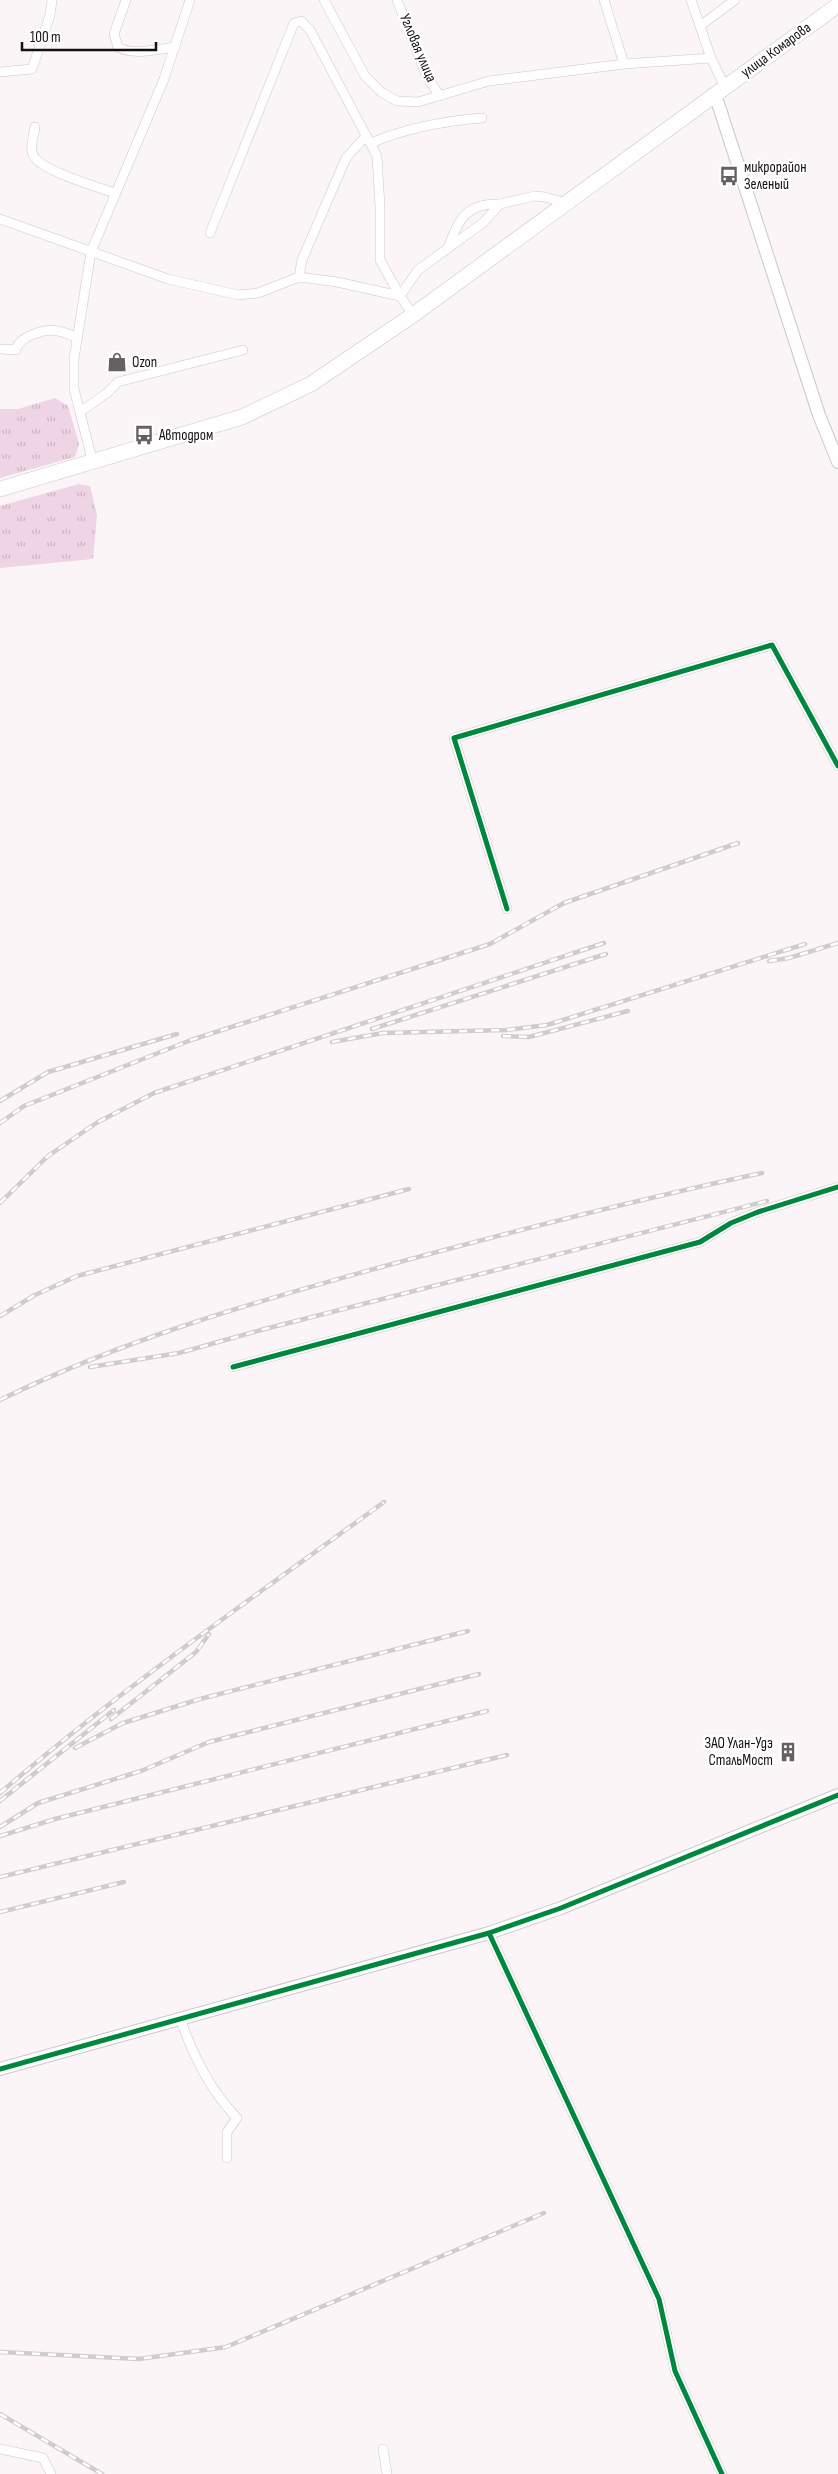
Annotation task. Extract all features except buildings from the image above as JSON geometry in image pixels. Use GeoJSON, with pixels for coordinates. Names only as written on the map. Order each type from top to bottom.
{"type":"FeatureCollection","features":[{"type":"Feature","properties":{"kind":"main road","name":"улица Комарова"},"geometry":{"type":"LineString","coordinates":[[0,490],[242,418],[311,384],[413,315],[838,5]]}},
{"type":"Feature","properties":{"kind":"street"},"geometry":{"type":"LineString","coordinates":[[0,72],[32,69],[50,15],[52,0]]}},
{"type":"Feature","properties":{"kind":"street"},"geometry":{"type":"LineString","coordinates":[[126,0],[114,34],[118,47],[151,50],[175,47]]}},
{"type":"Feature","properties":{"kind":"street"},"geometry":{"type":"LineString","coordinates":[[93,463],[74,389],[74,359],[91,252],[164,79],[190,0]]}},
{"type":"Feature","properties":{"kind":"street"},"geometry":{"type":"LineString","coordinates":[[324,0],[364,76],[381,92],[397,101],[418,102],[489,81],[624,64],[711,58]]}},
{"type":"Feature","properties":{"kind":"street","name":"Угловая улица"},"geometry":{"type":"LineString","coordinates":[[397,0],[427,77],[440,96]]}},
{"type":"Feature","properties":{"kind":"street"},"geometry":{"type":"LineString","coordinates":[[604,0],[624,64]]}},
{"type":"Feature","properties":{"kind":"street"},"geometry":{"type":"LineString","coordinates":[[691,0],[711,58],[819,415],[838,462]]}},
{"type":"Feature","properties":{"kind":"street"},"geometry":{"type":"LineString","coordinates":[[700,26],[735,0]]}},
{"type":"Feature","properties":{"kind":"street"},"geometry":{"type":"LineString","coordinates":[[210,232],[296,21],[300,21],[310,30],[377,156],[380,207],[380,260],[413,315]]}},
{"type":"Feature","properties":{"kind":"street"},"geometry":{"type":"LineString","coordinates":[[299,277],[302,260],[346,158],[368,140],[452,120],[482,118]]}},
{"type":"Feature","properties":{"kind":"street"},"geometry":{"type":"LineString","coordinates":[[35,127],[32,147],[35,158],[50,168],[115,193]]}},
{"type":"Feature","properties":{"kind":"street"},"geometry":{"type":"LineString","coordinates":[[448,248],[458,221],[468,212],[484,204],[500,204],[535,196],[566,203]]}},
{"type":"Feature","properties":{"kind":"street"},"geometry":{"type":"LineString","coordinates":[[400,296],[418,270],[484,222],[500,204]]}},
{"type":"Feature","properties":{"kind":"street"},"geometry":{"type":"LineString","coordinates":[[0,219],[168,279],[238,294],[258,294],[299,277],[337,282],[400,296]]}},
{"type":"Feature","properties":{"kind":"street"},"geometry":{"type":"LineString","coordinates":[[0,349],[16,350],[17,345],[22,340],[53,330],[77,338]]}},
{"type":"Feature","properties":{"kind":"street"},"geometry":{"type":"LineString","coordinates":[[80,412],[94,403],[118,382],[243,350]]}},
{"type":"Feature","properties":{"kind":"street"},"geometry":{"type":"LineString","coordinates":[[507,908],[454,738],[772,645],[838,766]]}},
{"type":"Feature","properties":{"kind":"street"},"geometry":{"type":"LineString","coordinates":[[233,1367],[691,1245],[758,1212],[838,1187]]}},
{"type":"Feature","properties":{"kind":"street"},"geometry":{"type":"LineString","coordinates":[[0,2070],[181,2021],[490,1933],[562,1908],[838,1795]]}},
{"type":"Feature","properties":{"kind":"street"},"geometry":{"type":"LineString","coordinates":[[490,1933],[659,2299],[676,2371],[722,2474]]}},
{"type":"Feature","properties":{"kind":"street"},"geometry":{"type":"LineString","coordinates":[[181,2021],[196,2059],[219,2100],[237,2118],[227,2132],[227,2158]]}},
{"type":"Feature","properties":{"kind":"street"},"geometry":{"type":"LineString","coordinates":[[382,2449],[388,2474]]}},
{"type":"Feature","properties":{"kind":"street"},"geometry":{"type":"LineString","coordinates":[[0,2450],[43,2458],[51,2474]]}},
{"type":"Feature","properties":{"kind":"green space"},"geometry":{"type":"Polygon","coordinates":[[[55,398],[68,406],[79,444],[75,457],[0,478],[0,409],[18,409],[55,398]]]}},
{"type":"Feature","properties":{"kind":"green space"},"geometry":{"type":"Polygon","coordinates":[[[79,484],[90,486],[97,515],[93,559],[0,568],[0,506],[79,484]]]}},
{"type":"Feature","properties":{"kind":"railway"},"geometry":{"type":"LineString","coordinates":[[0,1123],[24,1106],[191,1040],[490,944],[564,903],[738,843]]}},
{"type":"Feature","properties":{"kind":"railway"},"geometry":{"type":"LineString","coordinates":[[0,1203],[48,1156],[98,1122],[154,1093],[604,943]]}},
{"type":"Feature","properties":{"kind":"railway"},"geometry":{"type":"LineString","coordinates":[[769,961],[789,958],[838,943]]}},
{"type":"Feature","properties":{"kind":"railway"},"geometry":{"type":"LineString","coordinates":[[332,1042],[383,1033],[506,1030],[547,1025],[805,944]]}},
{"type":"Feature","properties":{"kind":"railway"},"geometry":{"type":"LineString","coordinates":[[372,1029],[606,954]]}},
{"type":"Feature","properties":{"kind":"railway"},"geometry":{"type":"LineString","coordinates":[[503,1036],[529,1037],[628,1011]]}},
{"type":"Feature","properties":{"kind":"railway"},"geometry":{"type":"LineString","coordinates":[[0,1101],[48,1072],[177,1034]]}},
{"type":"Feature","properties":{"kind":"railway"},"geometry":{"type":"LineString","coordinates":[[0,1400],[46,1378],[93,1359],[238,1308],[385,1266],[526,1229],[667,1194],[762,1173]]}},
{"type":"Feature","properties":{"kind":"railway"},"geometry":{"type":"LineString","coordinates":[[0,1316],[35,1295],[77,1276],[409,1189]]}},
{"type":"Feature","properties":{"kind":"railway"},"geometry":{"type":"LineString","coordinates":[[90,1367],[179,1353],[261,1330],[767,1201]]}},
{"type":"Feature","properties":{"kind":"railway"},"geometry":{"type":"LineString","coordinates":[[0,1793],[46,1754],[141,1680],[384,1502]]}},
{"type":"Feature","properties":{"kind":"railway"},"geometry":{"type":"LineString","coordinates":[[75,1748],[123,1723],[200,1699],[468,1631]]}},
{"type":"Feature","properties":{"kind":"railway"},"geometry":{"type":"LineString","coordinates":[[111,1719],[196,1652],[209,1634]]}},
{"type":"Feature","properties":{"kind":"railway"},"geometry":{"type":"LineString","coordinates":[[0,1827],[38,1803],[141,1771],[209,1742],[479,1674]]}},
{"type":"Feature","properties":{"kind":"railway"},"geometry":{"type":"LineString","coordinates":[[0,1801],[114,1710]]}},
{"type":"Feature","properties":{"kind":"railway"},"geometry":{"type":"LineString","coordinates":[[0,1836],[55,1819],[487,1711]]}},
{"type":"Feature","properties":{"kind":"railway"},"geometry":{"type":"LineString","coordinates":[[0,1877],[507,1755]]}},
{"type":"Feature","properties":{"kind":"railway"},"geometry":{"type":"LineString","coordinates":[[0,1912],[124,1882]]}},
{"type":"Feature","properties":{"kind":"railway"},"geometry":{"type":"LineString","coordinates":[[0,2352],[139,2359],[226,2347],[544,2213]]}},
{"type":"Feature","properties":{"kind":"railway"},"geometry":{"type":"LineString","coordinates":[[0,2414],[102,2474]]}},
{"type":"Feature","properties":{"kind":"cycle path"},"geometry":{"type":"LineString","coordinates":[[507,909],[454,738],[772,645],[838,766]]}},
{"type":"Feature","properties":{"kind":"cycle path"},"geometry":{"type":"LineString","coordinates":[[233,1367],[700,1242],[731,1223],[758,1212],[838,1187]]}},
{"type":"Feature","properties":{"kind":"cycle path"},"geometry":{"type":"LineString","coordinates":[[0,2069],[489,1933],[561,1908],[838,1795]]}},
{"type":"Feature","properties":{"kind":"cycle path"},"geometry":{"type":"LineString","coordinates":[[489,1933],[659,2299],[675,2371],[722,2474]]}},
{"type":"Feature","properties":{"kind":"place","name":"микрорайон Зеленый"},"geometry":{"type":"Point","coordinates":[729,176]}},
{"type":"Feature","properties":{"kind":"place","name":"Ozon"},"geometry":{"type":"Point","coordinates":[117,362]}},
{"type":"Feature","properties":{"kind":"place","name":"Автодром"},"geometry":{"type":"Point","coordinates":[144,435]}},
{"type":"Feature","properties":{"kind":"place","name":"ЗАО Улан-Удэ СтальМост"},"geometry":{"type":"Point","coordinates":[788,1752]}}]}
